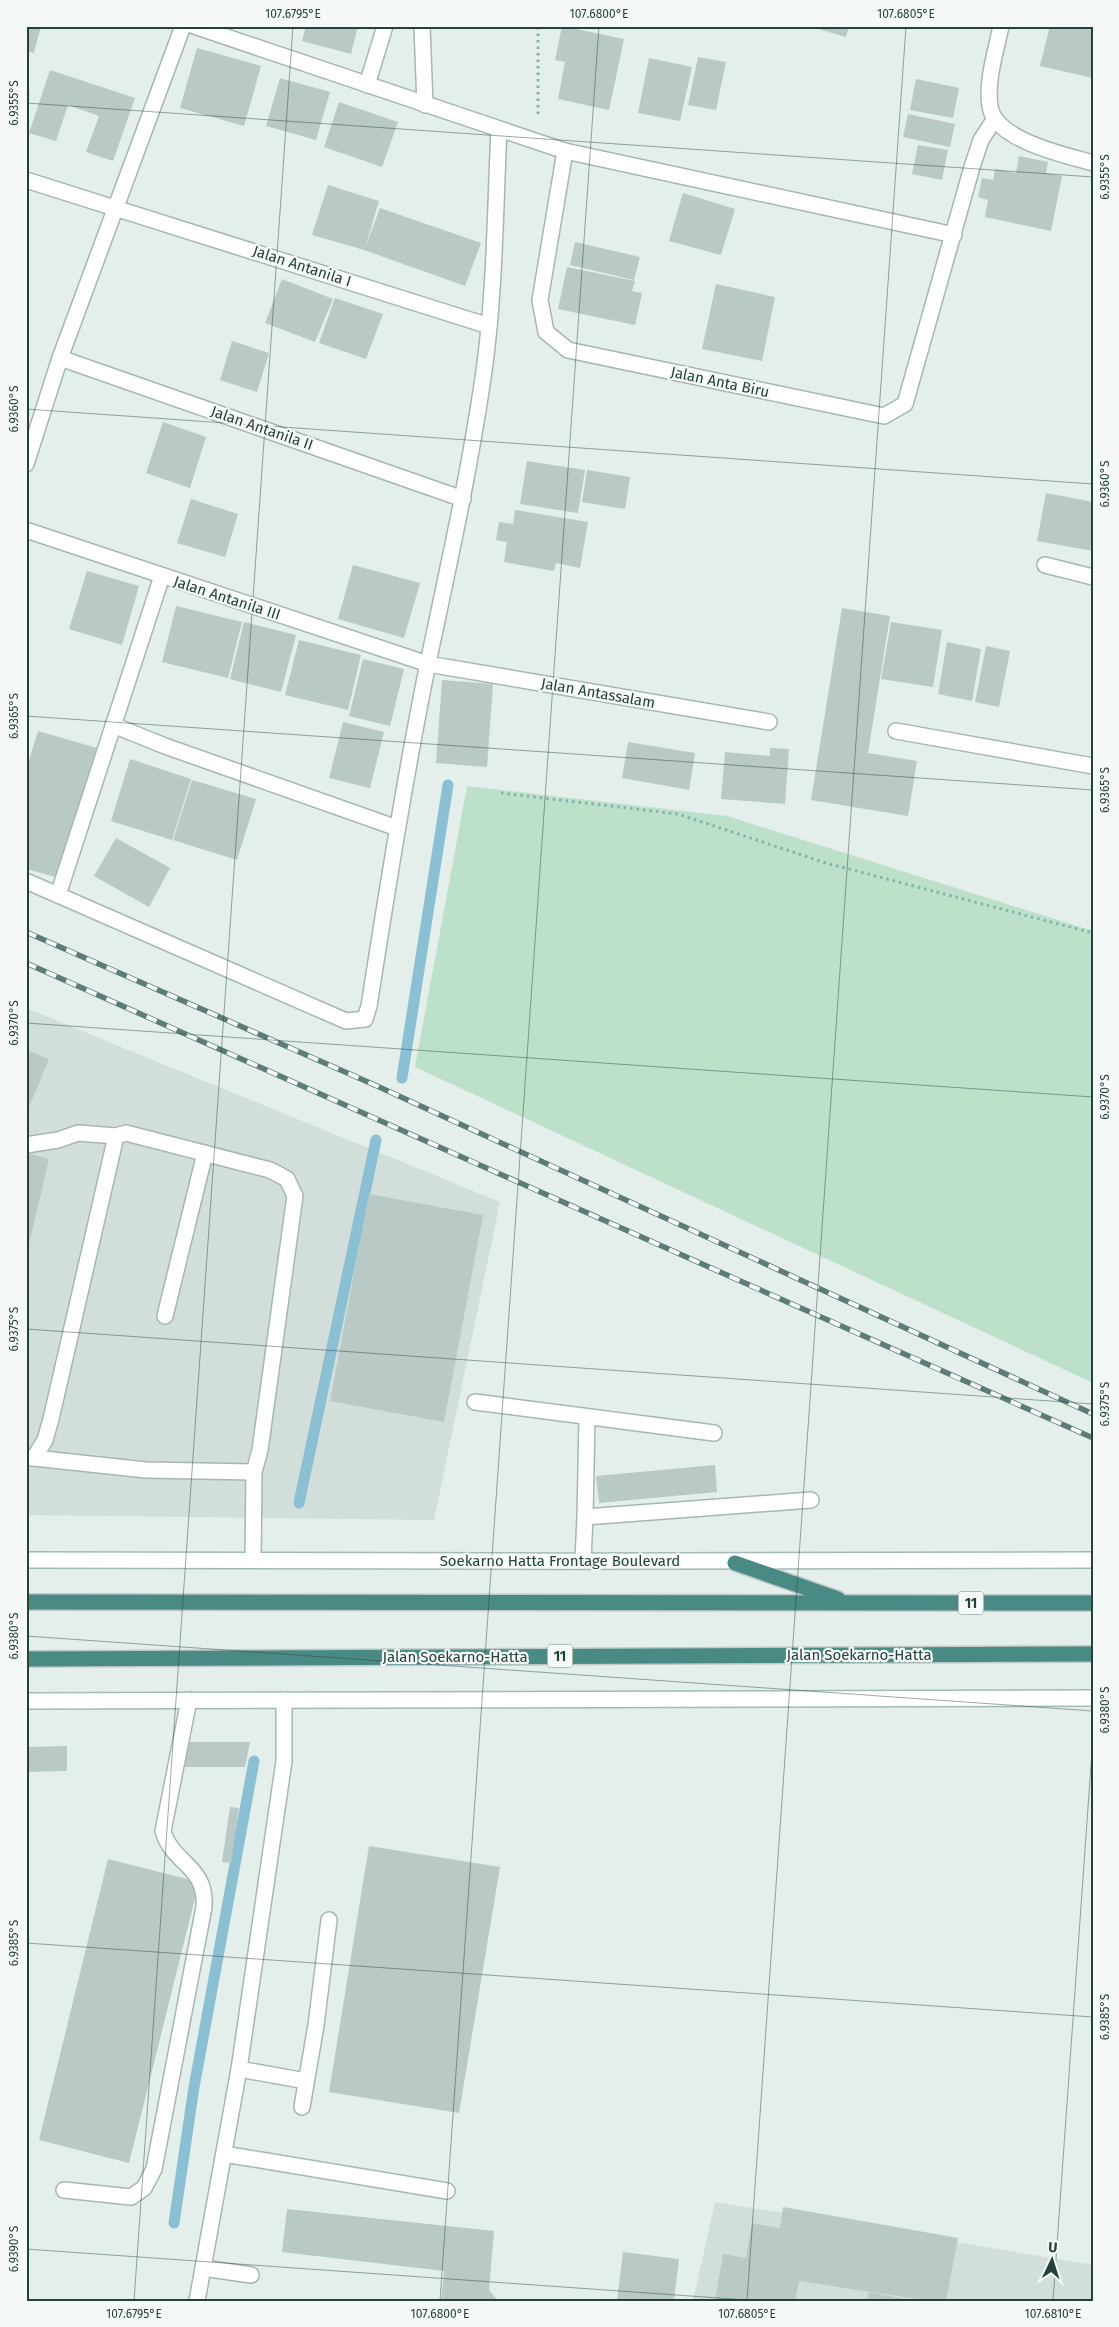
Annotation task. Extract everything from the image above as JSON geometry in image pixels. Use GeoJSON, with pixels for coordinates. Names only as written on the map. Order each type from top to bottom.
{"type":"FeatureCollection","features":[{"type":"Feature","properties":{"kind":"highway"},"geometry":{"type":"LineString","coordinates":[[735,1563],[849,1603]]}},
{"type":"Feature","properties":{"kind":"highway","name":"11"},"geometry":{"type":"LineString","coordinates":[[26,1602],[1093,1603]]}},
{"type":"Feature","properties":{"kind":"highway","name":"Jalan Soekarno-Hatta"},"geometry":{"type":"LineString","coordinates":[[26,1658],[1093,1654]]}},
{"type":"Feature","properties":{"kind":"street"},"geometry":{"type":"LineString","coordinates":[[26,464],[60,358],[183,26]]}},
{"type":"Feature","properties":{"kind":"street"},"geometry":{"type":"LineString","coordinates":[[194,26],[565,151],[954,235]]}},
{"type":"Feature","properties":{"kind":"street"},"geometry":{"type":"LineString","coordinates":[[367,85],[385,26]]}},
{"type":"Feature","properties":{"kind":"street"},"geometry":{"type":"LineString","coordinates":[[422,26],[425,105]]}},
{"type":"Feature","properties":{"kind":"street"},"geometry":{"type":"LineString","coordinates":[[1001,26],[990,86],[990,107],[994,120],[1014,135],[1041,148],[1093,163]]}},
{"type":"Feature","properties":{"kind":"street","name":"Jalan Anta Biru"},"geometry":{"type":"LineString","coordinates":[[565,151],[540,300],[546,332],[568,350],[884,416],[905,404],[981,140],[994,120]]}},
{"type":"Feature","properties":{"kind":"street"},"geometry":{"type":"LineString","coordinates":[[26,881],[346,1021],[364,1019],[369,1006],[398,828],[428,664],[464,499],[489,326],[498,129]]}},
{"type":"Feature","properties":{"kind":"street","name":"Jalan Antanila I"},"geometry":{"type":"LineString","coordinates":[[26,180],[115,206],[489,326]]}},
{"type":"Feature","properties":{"kind":"street","name":"Jalan Antanila II"},"geometry":{"type":"LineString","coordinates":[[60,358],[464,499]]}},
{"type":"Feature","properties":{"kind":"street","name":"Jalan Antanila III"},"geometry":{"type":"LineString","coordinates":[[26,530],[428,664]]}},
{"type":"Feature","properties":{"kind":"street"},"geometry":{"type":"LineString","coordinates":[[1045,565],[1093,577]]}},
{"type":"Feature","properties":{"kind":"street"},"geometry":{"type":"LineString","coordinates":[[58,895],[162,576]]}},
{"type":"Feature","properties":{"kind":"street","name":"Jalan Antassalam"},"geometry":{"type":"LineString","coordinates":[[428,664],[769,722]]}},
{"type":"Feature","properties":{"kind":"street"},"geometry":{"type":"LineString","coordinates":[[113,725],[165,746],[398,828]]}},
{"type":"Feature","properties":{"kind":"street"},"geometry":{"type":"LineString","coordinates":[[896,731],[1093,766]]}},
{"type":"Feature","properties":{"kind":"street"},"geometry":{"type":"LineString","coordinates":[[26,1145],[58,1140],[78,1133],[116,1136],[126,1133],[270,1170],[287,1179],[294,1196],[260,1450],[254,1472],[253,1560]]}},
{"type":"Feature","properties":{"kind":"street"},"geometry":{"type":"LineString","coordinates":[[30,1458],[45,1440],[51,1419],[116,1136]]}},
{"type":"Feature","properties":{"kind":"street"},"geometry":{"type":"LineString","coordinates":[[165,1316],[205,1154]]}},
{"type":"Feature","properties":{"kind":"street"},"geometry":{"type":"LineString","coordinates":[[475,1402],[714,1433]]}},
{"type":"Feature","properties":{"kind":"street"},"geometry":{"type":"LineString","coordinates":[[583,1560],[587,1417]]}},
{"type":"Feature","properties":{"kind":"street"},"geometry":{"type":"LineString","coordinates":[[30,1458],[146,1470],[199,1473],[254,1472]]}},
{"type":"Feature","properties":{"kind":"street"},"geometry":{"type":"LineString","coordinates":[[585,1517],[811,1500]]}},
{"type":"Feature","properties":{"kind":"street","name":"Soekarno Hatta Frontage Boulevard"},"geometry":{"type":"LineString","coordinates":[[26,1560],[583,1560],[735,1563],[1093,1560]]}},
{"type":"Feature","properties":{"kind":"street"},"geometry":{"type":"LineString","coordinates":[[26,1701],[1093,1698]]}},
{"type":"Feature","properties":{"kind":"street"},"geometry":{"type":"LineString","coordinates":[[64,2190],[131,2197],[144,2188],[154,2169],[205,1892],[200,1879],[166,1842],[163,1831],[189,1700]]}},
{"type":"Feature","properties":{"kind":"street"},"geometry":{"type":"LineString","coordinates":[[197,2301],[239,2069],[284,1761],[284,1700]]}},
{"type":"Feature","properties":{"kind":"street"},"geometry":{"type":"LineString","coordinates":[[302,2107],[329,1920]]}},
{"type":"Feature","properties":{"kind":"street"},"geometry":{"type":"LineString","coordinates":[[239,2069],[306,2081]]}},
{"type":"Feature","properties":{"kind":"street"},"geometry":{"type":"LineString","coordinates":[[224,2154],[447,2191]]}},
{"type":"Feature","properties":{"kind":"street"},"geometry":{"type":"LineString","coordinates":[[203,2268],[251,2275]]}},
{"type":"Feature","properties":{"kind":"path"},"geometry":{"type":"LineString","coordinates":[[537,142],[538,26]]}},
{"type":"Feature","properties":{"kind":"path"},"geometry":{"type":"LineString","coordinates":[[500,793],[678,814],[826,863],[1093,933]]}},
{"type":"Feature","properties":{"kind":"shaded area"},"geometry":{"type":"Polygon","coordinates":[[[26,1008],[500,1202],[434,1520],[26,1515],[26,1008]]]}},
{"type":"Feature","properties":{"kind":"shaded area"},"geometry":{"type":"Polygon","coordinates":[[[715,2202],[1093,2265],[1093,2301],[693,2301],[715,2202]]]}},
{"type":"Feature","properties":{"kind":"green space"},"geometry":{"type":"Polygon","coordinates":[[[467,786],[727,816],[1093,931],[1093,1383],[415,1067],[467,786]]]}},
{"type":"Feature","properties":{"kind":"building"},"geometry":{"type":"Polygon","coordinates":[[[26,26],[41,26],[34,53],[26,51],[26,26]]]}},
{"type":"Feature","properties":{"kind":"building"},"geometry":{"type":"Polygon","coordinates":[[[306,26],[358,26],[351,54],[302,41],[306,26]]]}},
{"type":"Feature","properties":{"kind":"building"},"geometry":{"type":"Polygon","coordinates":[[[562,26],[624,39],[609,110],[558,99],[565,62],[555,60],[562,26]]]}},
{"type":"Feature","properties":{"kind":"building"},"geometry":{"type":"Polygon","coordinates":[[[808,26],[849,26],[846,37],[808,26]]]}},
{"type":"Feature","properties":{"kind":"building"},"geometry":{"type":"Polygon","coordinates":[[[1050,26],[1093,26],[1093,78],[1040,66],[1050,26]]]}},
{"type":"Feature","properties":{"kind":"building"},"geometry":{"type":"Polygon","coordinates":[[[197,48],[261,66],[244,126],[180,108],[197,48]]]}},
{"type":"Feature","properties":{"kind":"building"},"geometry":{"type":"Polygon","coordinates":[[[698,57],[726,62],[716,110],[688,105],[698,57]]]}},
{"type":"Feature","properties":{"kind":"building"},"geometry":{"type":"Polygon","coordinates":[[[649,58],[692,67],[680,121],[638,113],[649,58]]]}},
{"type":"Feature","properties":{"kind":"building"},"geometry":{"type":"Polygon","coordinates":[[[50,70],[135,98],[113,161],[86,152],[99,116],[68,105],[56,141],[29,133],[50,70]]]}},
{"type":"Feature","properties":{"kind":"building"},"geometry":{"type":"Polygon","coordinates":[[[280,78],[330,92],[316,140],[266,126],[280,78]]]}},
{"type":"Feature","properties":{"kind":"building"},"geometry":{"type":"Polygon","coordinates":[[[916,79],[959,88],[953,118],[910,110],[916,79]]]}},
{"type":"Feature","properties":{"kind":"building"},"geometry":{"type":"Polygon","coordinates":[[[26,92],[30,93],[27,104],[26,104],[26,92]]]}},
{"type":"Feature","properties":{"kind":"building"},"geometry":{"type":"Polygon","coordinates":[[[339,102],[398,122],[382,167],[324,147],[339,102]]]}},
{"type":"Feature","properties":{"kind":"building"},"geometry":{"type":"Polygon","coordinates":[[[908,114],[955,124],[950,147],[903,137],[908,114]]]}},
{"type":"Feature","properties":{"kind":"building"},"geometry":{"type":"Polygon","coordinates":[[[918,145],[948,150],[942,180],[912,174],[918,145]]]}},
{"type":"Feature","properties":{"kind":"building"},"geometry":{"type":"Polygon","coordinates":[[[1019,156],[1048,162],[1046,173],[1062,176],[1051,231],[985,217],[988,200],[978,197],[982,178],[993,180],[995,169],[1016,173],[1019,156]]]}},
{"type":"Feature","properties":{"kind":"building"},"geometry":{"type":"Polygon","coordinates":[[[328,185],[379,201],[365,248],[380,208],[481,243],[465,286],[364,250],[312,235],[328,185]]]}},
{"type":"Feature","properties":{"kind":"building"},"geometry":{"type":"Polygon","coordinates":[[[683,193],[735,209],[721,255],[669,241],[683,193]]]}},
{"type":"Feature","properties":{"kind":"building"},"geometry":{"type":"Polygon","coordinates":[[[575,242],[640,257],[634,280],[570,265],[575,242]]]}},
{"type":"Feature","properties":{"kind":"building"},"geometry":{"type":"Polygon","coordinates":[[[567,267],[635,281],[632,291],[642,293],[635,325],[558,309],[567,267]]]}},
{"type":"Feature","properties":{"kind":"building"},"geometry":{"type":"Polygon","coordinates":[[[282,279],[333,299],[315,342],[265,323],[282,279]]]}},
{"type":"Feature","properties":{"kind":"building"},"geometry":{"type":"Polygon","coordinates":[[[716,284],[775,297],[762,361],[702,349],[716,284]]]}},
{"type":"Feature","properties":{"kind":"building"},"geometry":{"type":"Polygon","coordinates":[[[335,298],[383,314],[366,359],[319,343],[335,298]]]}},
{"type":"Feature","properties":{"kind":"building"},"geometry":{"type":"Polygon","coordinates":[[[232,341],[269,353],[257,392],[220,380],[232,341]]]}},
{"type":"Feature","properties":{"kind":"building"},"geometry":{"type":"Polygon","coordinates":[[[163,422],[206,437],[190,488],[146,473],[163,422]]]}},
{"type":"Feature","properties":{"kind":"building"},"geometry":{"type":"Polygon","coordinates":[[[527,461],[585,470],[578,513],[520,504],[527,461]]]}},
{"type":"Feature","properties":{"kind":"building"},"geometry":{"type":"Polygon","coordinates":[[[587,470],[630,477],[625,509],[582,502],[587,470]]]}},
{"type":"Feature","properties":{"kind":"building"},"geometry":{"type":"Polygon","coordinates":[[[1046,493],[1093,502],[1093,551],[1037,541],[1046,493]]]}},
{"type":"Feature","properties":{"kind":"building"},"geometry":{"type":"Polygon","coordinates":[[[191,499],[238,514],[225,557],[177,543],[191,499]]]}},
{"type":"Feature","properties":{"kind":"building"},"geometry":{"type":"Polygon","coordinates":[[[515,510],[588,522],[580,568],[556,563],[554,571],[504,562],[507,542],[496,540],[499,522],[513,524],[515,510]]]}},
{"type":"Feature","properties":{"kind":"building"},"geometry":{"type":"Polygon","coordinates":[[[353,565],[420,583],[404,638],[338,619],[353,565]]]}},
{"type":"Feature","properties":{"kind":"building"},"geometry":{"type":"Polygon","coordinates":[[[87,571],[139,586],[122,645],[69,629],[87,571]]]}},
{"type":"Feature","properties":{"kind":"building"},"geometry":{"type":"Polygon","coordinates":[[[176,606],[242,622],[228,678],[162,662],[176,606]]]}},
{"type":"Feature","properties":{"kind":"building"},"geometry":{"type":"Polygon","coordinates":[[[842,608],[890,616],[868,753],[917,761],[908,816],[811,800],[842,608]]]}},
{"type":"Feature","properties":{"kind":"building"},"geometry":{"type":"Polygon","coordinates":[[[244,622],[296,635],[281,692],[230,679],[244,622]]]}},
{"type":"Feature","properties":{"kind":"building"},"geometry":{"type":"Polygon","coordinates":[[[891,622],[942,630],[933,687],[881,679],[891,622]]]}},
{"type":"Feature","properties":{"kind":"building"},"geometry":{"type":"Polygon","coordinates":[[[299,640],[361,655],[348,710],[285,695],[299,640]]]}},
{"type":"Feature","properties":{"kind":"building"},"geometry":{"type":"Polygon","coordinates":[[[947,642],[981,649],[972,701],[938,694],[947,642]]]}},
{"type":"Feature","properties":{"kind":"building"},"geometry":{"type":"Polygon","coordinates":[[[986,646],[1010,651],[999,707],[975,702],[986,646]]]}},
{"type":"Feature","properties":{"kind":"building"},"geometry":{"type":"Polygon","coordinates":[[[363,659],[404,669],[390,726],[349,716],[363,659]]]}},
{"type":"Feature","properties":{"kind":"building"},"geometry":{"type":"Polygon","coordinates":[[[442,680],[493,684],[487,767],[436,763],[442,680]]]}},
{"type":"Feature","properties":{"kind":"building"},"geometry":{"type":"Polygon","coordinates":[[[343,722],[384,732],[370,788],[329,778],[343,722]]]}},
{"type":"Feature","properties":{"kind":"building"},"geometry":{"type":"Polygon","coordinates":[[[38,731],[97,748],[59,878],[26,869],[26,770],[38,731]]]}},
{"type":"Feature","properties":{"kind":"building"},"geometry":{"type":"Polygon","coordinates":[[[628,742],[695,753],[689,790],[622,778],[628,742]]]}},
{"type":"Feature","properties":{"kind":"building"},"geometry":{"type":"Polygon","coordinates":[[[770,748],[789,749],[785,804],[721,799],[725,752],[770,756],[770,748]]]}},
{"type":"Feature","properties":{"kind":"building"},"geometry":{"type":"Polygon","coordinates":[[[130,759],[191,779],[172,840],[111,821],[130,759]]]}},
{"type":"Feature","properties":{"kind":"building"},"geometry":{"type":"Polygon","coordinates":[[[192,780],[256,799],[237,860],[173,840],[192,780]]]}},
{"type":"Feature","properties":{"kind":"building"},"geometry":{"type":"Polygon","coordinates":[[[116,838],[170,868],[149,907],[94,876],[116,838]]]}},
{"type":"Feature","properties":{"kind":"building"},"geometry":{"type":"Polygon","coordinates":[[[26,1050],[49,1059],[26,1114],[26,1050]]]}},
{"type":"Feature","properties":{"kind":"building"},"geometry":{"type":"Polygon","coordinates":[[[26,1153],[49,1159],[27,1253],[26,1253],[26,1153]]]}},
{"type":"Feature","properties":{"kind":"building"},"geometry":{"type":"Polygon","coordinates":[[[369,1194],[483,1215],[444,1422],[330,1401],[369,1194]]]}},
{"type":"Feature","properties":{"kind":"building"},"geometry":{"type":"Polygon","coordinates":[[[715,1465],[717,1492],[599,1503],[596,1476],[715,1465]]]}},
{"type":"Feature","properties":{"kind":"building"},"geometry":{"type":"Polygon","coordinates":[[[184,1742],[250,1742],[245,1767],[184,1767],[184,1742]]]}},
{"type":"Feature","properties":{"kind":"building"},"geometry":{"type":"Polygon","coordinates":[[[67,1746],[67,1771],[26,1772],[26,1747],[67,1746]]]}},
{"type":"Feature","properties":{"kind":"building"},"geometry":{"type":"Polygon","coordinates":[[[230,1807],[239,1808],[231,1863],[222,1862],[230,1807]]]}},
{"type":"Feature","properties":{"kind":"building"},"geometry":{"type":"Polygon","coordinates":[[[369,1846],[500,1867],[459,2113],[329,2092],[369,1846]]]}},
{"type":"Feature","properties":{"kind":"building"},"geometry":{"type":"Polygon","coordinates":[[[108,1859],[199,1882],[129,2163],[39,2140],[108,1859]]]}},
{"type":"Feature","properties":{"kind":"building"},"geometry":{"type":"Polygon","coordinates":[[[783,2207],[958,2238],[946,2301],[930,2301],[799,2281],[795,2301],[715,2301],[723,2254],[746,2258],[752,2223],[780,2228],[783,2207]]]}},
{"type":"Feature","properties":{"kind":"building"},"geometry":{"type":"Polygon","coordinates":[[[287,2209],[494,2231],[489,2290],[498,2301],[441,2301],[444,2271],[282,2252],[287,2209]]]}},
{"type":"Feature","properties":{"kind":"building"},"geometry":{"type":"Polygon","coordinates":[[[623,2252],[679,2259],[674,2301],[617,2301],[623,2252]]]}},
{"type":"Feature","properties":{"kind":"building"},"geometry":{"type":"Polygon","coordinates":[[[869,2292],[910,2300],[910,2301],[867,2301],[869,2292]]]}},
{"type":"Feature","properties":{"kind":"waterway"},"geometry":{"type":"LineString","coordinates":[[402,1078],[448,785]]}},
{"type":"Feature","properties":{"kind":"waterway"},"geometry":{"type":"LineString","coordinates":[[299,1503],[376,1140]]}},
{"type":"Feature","properties":{"kind":"waterway"},"geometry":{"type":"LineString","coordinates":[[174,2223],[194,2087],[254,1761]]}},
{"type":"Feature","properties":{"kind":"railway"},"geometry":{"type":"LineString","coordinates":[[26,932],[377,1086],[1093,1414]]}},
{"type":"Feature","properties":{"kind":"railway"},"geometry":{"type":"LineString","coordinates":[[26,963],[1093,1438]]}}]}
